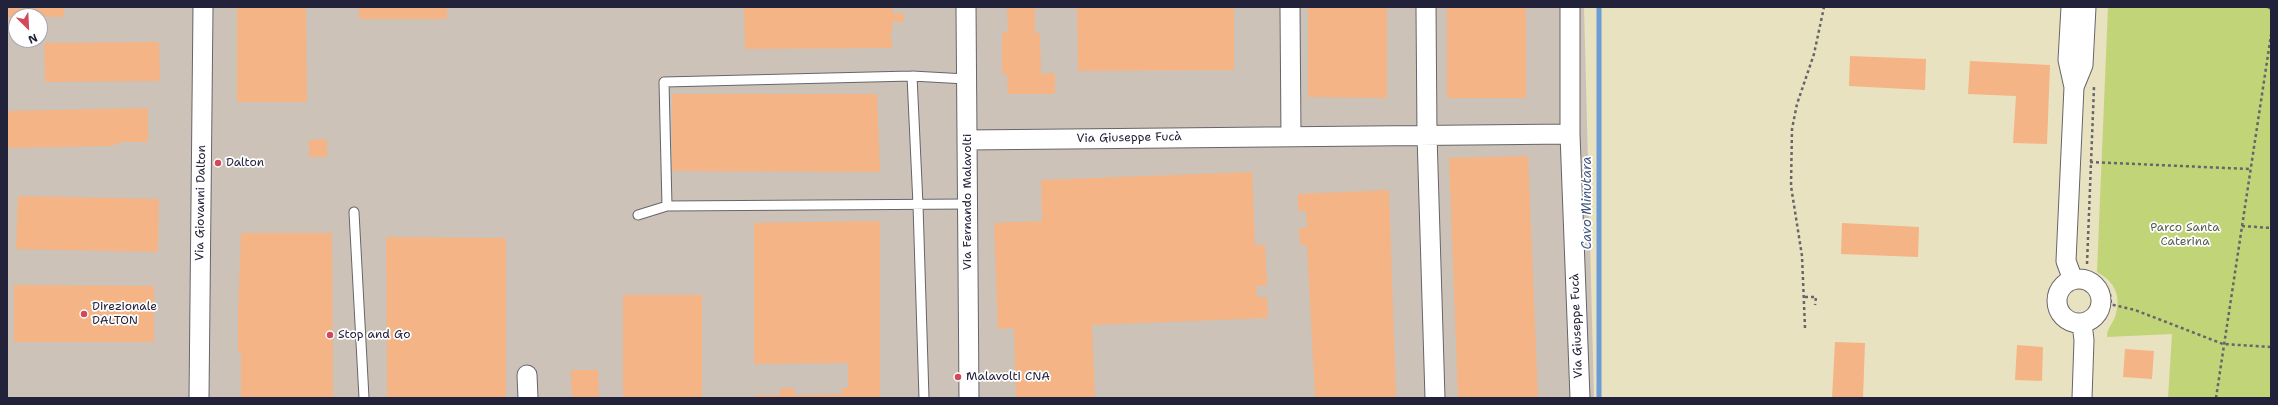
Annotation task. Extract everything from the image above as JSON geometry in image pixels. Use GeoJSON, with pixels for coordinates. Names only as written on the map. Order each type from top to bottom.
{"type":"FeatureCollection","features":[{"type":"Feature","properties":{"kind":"street","name":"Via Giovanni Dalton"},"geometry":{"type":"LineString","coordinates":[[200,398],[203,7]]}},
{"type":"Feature","properties":{"kind":"street","name":"Via Fernando Malavolti"},"geometry":{"type":"LineString","coordinates":[[966,7],[969,398]]}},
{"type":"Feature","properties":{"kind":"street"},"geometry":{"type":"LineString","coordinates":[[1290,7],[1291,137]]}},
{"type":"Feature","properties":{"kind":"street"},"geometry":{"type":"LineString","coordinates":[[1426,7],[1427,135],[1435,398]]}},
{"type":"Feature","properties":{"kind":"street","name":"Via Giuseppe Fucà"},"geometry":{"type":"LineString","coordinates":[[1570,7],[1570,134],[1580,398]]}},
{"type":"Feature","properties":{"kind":"street"},"geometry":{"type":"LineString","coordinates":[[2071,7],[2068,60],[2074,86],[2066,261],[2073,280]]}},
{"type":"Feature","properties":{"kind":"street"},"geometry":{"type":"LineString","coordinates":[[2074,86],[2083,65],[2086,7]]}},
{"type":"Feature","properties":{"kind":"street","name":"Via Giuseppe Fucà"},"geometry":{"type":"LineString","coordinates":[[968,140],[1570,134]]}},
{"type":"Feature","properties":{"kind":"street"},"geometry":{"type":"LineString","coordinates":[[2081,279],[2096,286],[2106,303],[2094,318],[2082,324],[2067,320],[2060,314],[2057,306],[2059,290],[2067,282],[2081,279]]}},
{"type":"Feature","properties":{"kind":"street"},"geometry":{"type":"LineString","coordinates":[[2082,324],[2084,340],[2082,398]]}},
{"type":"Feature","properties":{"kind":"street"},"geometry":{"type":"LineString","coordinates":[[527,375],[528,398]]}},
{"type":"Feature","properties":{"kind":"lane"},"geometry":{"type":"LineString","coordinates":[[667,206],[664,82],[912,76],[966,79]]}},
{"type":"Feature","properties":{"kind":"lane"},"geometry":{"type":"LineString","coordinates":[[912,76],[924,398]]}},
{"type":"Feature","properties":{"kind":"lane"},"geometry":{"type":"LineString","coordinates":[[638,215],[667,206],[968,204]]}},
{"type":"Feature","properties":{"kind":"lane"},"geometry":{"type":"LineString","coordinates":[[354,212],[364,398]]}},
{"type":"Feature","properties":{"kind":"path"},"geometry":{"type":"LineString","coordinates":[[1805,328],[1805,297],[1802,256],[1791,186],[1792,129],[1797,104],[1814,54],[1824,7]]}},
{"type":"Feature","properties":{"kind":"path"},"geometry":{"type":"LineString","coordinates":[[2216,398],[2242,226],[2249,169],[2271,35]]}},
{"type":"Feature","properties":{"kind":"path"},"geometry":{"type":"LineString","coordinates":[[2094,84],[2087,269],[2110,293],[2106,303],[2135,310],[2223,344],[2271,346]]}},
{"type":"Feature","properties":{"kind":"path"},"geometry":{"type":"LineString","coordinates":[[2071,161],[2249,169]]}},
{"type":"Feature","properties":{"kind":"path"},"geometry":{"type":"LineString","coordinates":[[2242,226],[2271,228]]}},
{"type":"Feature","properties":{"kind":"path"},"geometry":{"type":"LineString","coordinates":[[1805,297],[1816,297],[1815,305]]}},
{"type":"Feature","properties":{"kind":"shaded area"},"geometry":{"type":"Polygon","coordinates":[[[7,7],[1584,7],[1594,398],[7,398],[7,7]]]}},
{"type":"Feature","properties":{"kind":"green space","name":"Parco Santa Caterina"},"geometry":{"type":"Polygon","coordinates":[[[2108,7],[2271,7],[2271,398],[2168,398],[2172,334],[2107,337],[2115,317],[2118,303],[2115,290],[2112,285],[2097,272],[2108,7]]]}},
{"type":"Feature","properties":{"kind":"building"},"geometry":{"type":"Polygon","coordinates":[[[7,7],[64,7],[64,17],[48,17],[48,8],[8,8],[7,18],[7,7]]]}},
{"type":"Feature","properties":{"kind":"building"},"geometry":{"type":"Polygon","coordinates":[[[237,7],[306,7],[307,102],[237,102],[237,7]]]}},
{"type":"Feature","properties":{"kind":"building"},"geometry":{"type":"Polygon","coordinates":[[[359,7],[447,7],[447,19],[359,19],[359,7]]]}},
{"type":"Feature","properties":{"kind":"building"},"geometry":{"type":"Polygon","coordinates":[[[744,7],[892,7],[894,14],[902,12],[904,21],[899,23],[894,21],[892,23],[892,33],[889,36],[892,39],[892,48],[745,49],[744,7]]]}},
{"type":"Feature","properties":{"kind":"building"},"geometry":{"type":"Polygon","coordinates":[[[1007,7],[1035,7],[1035,33],[1040,33],[1041,74],[1055,73],[1055,94],[1008,94],[1007,74],[1002,74],[1002,33],[1008,32],[1007,7]]]}},
{"type":"Feature","properties":{"kind":"building"},"geometry":{"type":"Polygon","coordinates":[[[1077,7],[1234,7],[1234,70],[1078,71],[1077,7]]]}},
{"type":"Feature","properties":{"kind":"building"},"geometry":{"type":"Polygon","coordinates":[[[1308,7],[1387,7],[1387,98],[1308,97],[1308,7]]]}},
{"type":"Feature","properties":{"kind":"building"},"geometry":{"type":"Polygon","coordinates":[[[1447,7],[1526,7],[1526,98],[1447,98],[1447,7]]]}},
{"type":"Feature","properties":{"kind":"building"},"geometry":{"type":"Polygon","coordinates":[[[159,42],[160,81],[45,82],[44,48],[48,48],[48,43],[159,42]]]}},
{"type":"Feature","properties":{"kind":"building"},"geometry":{"type":"Polygon","coordinates":[[[1850,56],[1926,59],[1925,90],[1849,86],[1850,56]]]}},
{"type":"Feature","properties":{"kind":"building"},"geometry":{"type":"Polygon","coordinates":[[[1970,61],[2050,65],[2047,144],[2013,143],[2016,96],[1968,94],[1970,61]]]}},
{"type":"Feature","properties":{"kind":"building"},"geometry":{"type":"Polygon","coordinates":[[[672,94],[877,94],[880,172],[672,171],[672,94]]]}},
{"type":"Feature","properties":{"kind":"building"},"geometry":{"type":"Polygon","coordinates":[[[148,108],[148,142],[121,142],[111,146],[7,148],[7,111],[148,108]]]}},
{"type":"Feature","properties":{"kind":"building"},"geometry":{"type":"Polygon","coordinates":[[[327,139],[327,157],[309,157],[309,140],[327,139]]]}},
{"type":"Feature","properties":{"kind":"building"},"geometry":{"type":"Polygon","coordinates":[[[1528,156],[1538,398],[1458,398],[1449,158],[1528,156]]]}},
{"type":"Feature","properties":{"kind":"building"},"geometry":{"type":"Polygon","coordinates":[[[1252,172],[1255,245],[1265,245],[1267,286],[1256,286],[1257,297],[1267,297],[1268,318],[1092,325],[1095,398],[1016,398],[1014,328],[998,329],[994,223],[1042,221],[1041,180],[1252,172]]]}},
{"type":"Feature","properties":{"kind":"building"},"geometry":{"type":"Polygon","coordinates":[[[1389,190],[1396,398],[1315,398],[1307,245],[1300,245],[1299,228],[1307,228],[1306,211],[1298,211],[1298,194],[1389,190]]]}},
{"type":"Feature","properties":{"kind":"building"},"geometry":{"type":"Polygon","coordinates":[[[18,196],[159,199],[158,252],[16,249],[18,196]]]}},
{"type":"Feature","properties":{"kind":"building"},"geometry":{"type":"Polygon","coordinates":[[[880,221],[880,398],[756,398],[756,395],[780,395],[780,388],[794,388],[794,395],[842,394],[842,388],[848,388],[848,363],[754,364],[754,223],[880,221]]]}},
{"type":"Feature","properties":{"kind":"building"},"geometry":{"type":"Polygon","coordinates":[[[1842,223],[1919,227],[1918,257],[1841,254],[1842,223]]]}},
{"type":"Feature","properties":{"kind":"building"},"geometry":{"type":"Polygon","coordinates":[[[241,233],[332,233],[333,398],[241,398],[241,351],[238,351],[238,312],[241,233]]]}},
{"type":"Feature","properties":{"kind":"building"},"geometry":{"type":"Polygon","coordinates":[[[386,237],[506,238],[506,398],[387,398],[386,237]]]}},
{"type":"Feature","properties":{"kind":"building","name":"Direzionale DALTON"},"geometry":{"type":"Polygon","coordinates":[[[14,285],[154,286],[154,342],[14,342],[14,285]]]}},
{"type":"Feature","properties":{"kind":"building"},"geometry":{"type":"Polygon","coordinates":[[[623,295],[702,295],[702,398],[623,398],[623,295]]]}},
{"type":"Feature","properties":{"kind":"building"},"geometry":{"type":"Polygon","coordinates":[[[1835,342],[1865,343],[1863,398],[1832,398],[1835,342]]]}},
{"type":"Feature","properties":{"kind":"building"},"geometry":{"type":"Polygon","coordinates":[[[2017,345],[2043,347],[2042,381],[2015,380],[2017,345]]]}},
{"type":"Feature","properties":{"kind":"building"},"geometry":{"type":"Polygon","coordinates":[[[2125,349],[2154,351],[2152,379],[2123,377],[2125,349]]]}},
{"type":"Feature","properties":{"kind":"building"},"geometry":{"type":"Polygon","coordinates":[[[571,370],[598,370],[599,398],[572,398],[571,370]]]}},
{"type":"Feature","properties":{"kind":"waterway","name":"Cavo Minutara"},"geometry":{"type":"LineString","coordinates":[[1599,7],[1599,398]]}},
{"type":"Feature","properties":{"kind":"place","name":"Dalton"},"geometry":{"type":"Point","coordinates":[218,163]}},
{"type":"Feature","properties":{"kind":"place","name":"Direzionale DALTON"},"geometry":{"type":"Point","coordinates":[84,314]}},
{"type":"Feature","properties":{"kind":"place","name":"Stop and Go"},"geometry":{"type":"Point","coordinates":[330,335]}},
{"type":"Feature","properties":{"kind":"place","name":"Malavolti CNA"},"geometry":{"type":"Point","coordinates":[958,377]}}]}
